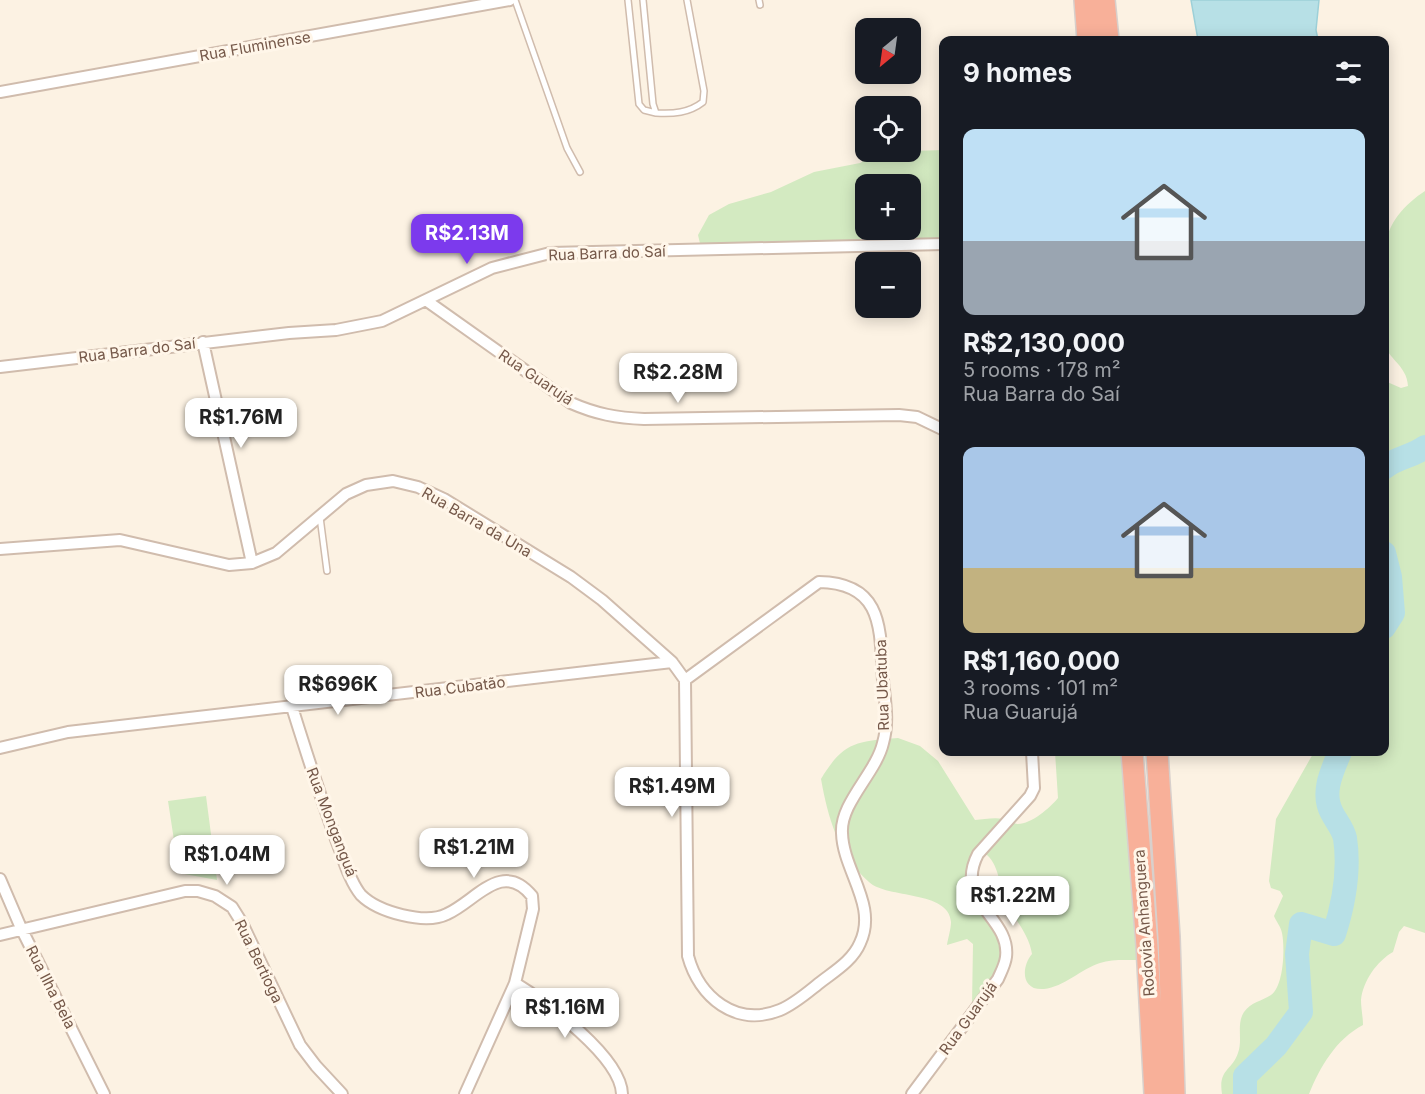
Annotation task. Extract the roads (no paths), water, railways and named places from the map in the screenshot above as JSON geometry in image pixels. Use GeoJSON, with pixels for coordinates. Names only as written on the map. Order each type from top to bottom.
{"type":"FeatureCollection","features":[{"type":"Feature","properties":{"kind":"highway"},"geometry":{"type":"LineString","coordinates":[[1084,0],[1088,36]]}},
{"type":"Feature","properties":{"kind":"highway"},"geometry":{"type":"LineString","coordinates":[[1104,0],[1108,36]]}},
{"type":"Feature","properties":{"kind":"highway","name":"Rodovia Anhanguera"},"geometry":{"type":"LineString","coordinates":[[1132,756],[1147,946],[1155,1094]]}},
{"type":"Feature","properties":{"kind":"highway","name":"Rodovia Anhanguera"},"geometry":{"type":"LineString","coordinates":[[1157,756],[1169,937],[1174,1094]]}},
{"type":"Feature","properties":{"kind":"street","name":"Rua Fluminense"},"geometry":{"type":"LineString","coordinates":[[0,92],[510,0]]}},
{"type":"Feature","properties":{"kind":"street","name":"Rua Barra do Saí"},"geometry":{"type":"LineString","coordinates":[[0,367],[202,342],[336,330],[382,321],[492,268],[550,253],[939,244]]}},
{"type":"Feature","properties":{"kind":"street","name":"Rua Guarujá"},"geometry":{"type":"LineString","coordinates":[[427,301],[571,403],[593,413],[616,418],[644,419],[899,415],[917,417],[939,428]]}},
{"type":"Feature","properties":{"kind":"street"},"geometry":{"type":"LineString","coordinates":[[202,342],[252,563]]}},
{"type":"Feature","properties":{"kind":"street","name":"Rua Barra da Una"},"geometry":{"type":"LineString","coordinates":[[0,549],[120,540],[229,565],[252,563],[276,553],[346,494],[366,485],[393,481],[444,499],[571,577],[602,600],[672,662],[685,680]]}},
{"type":"Feature","properties":{"kind":"street","name":"Rua Ubatuba"},"geometry":{"type":"LineString","coordinates":[[819,582],[845,584],[866,600],[877,615],[886,724],[884,743],[877,760],[845,815],[841,832],[844,849],[864,902],[865,926],[861,943],[839,968],[780,1010],[758,1014],[738,1013],[720,1005],[703,991],[692,972],[688,956],[685,680],[819,582]]}},
{"type":"Feature","properties":{"kind":"street","name":"Rua Cubatão"},"geometry":{"type":"LineString","coordinates":[[0,748],[68,732],[672,662]]}},
{"type":"Feature","properties":{"kind":"street","name":"Rua Monganguá"},"geometry":{"type":"LineString","coordinates":[[292,707],[325,813],[348,872],[362,895],[394,913],[427,918],[447,915],[502,880],[513,881],[532,896],[533,909],[515,983],[465,1094]]}},
{"type":"Feature","properties":{"kind":"street","name":"Rua Guarujá"},"geometry":{"type":"LineString","coordinates":[[912,1094],[998,979],[1004,967],[1007,955],[1004,940],[973,890],[970,879],[972,866],[978,854],[1030,796],[1034,788],[1032,756]]}},
{"type":"Feature","properties":{"kind":"street","name":"Rua Ilha Bela"},"geometry":{"type":"LineString","coordinates":[[0,879],[21,928],[104,1094]]}},
{"type":"Feature","properties":{"kind":"street","name":"Rua Bertioga"},"geometry":{"type":"LineString","coordinates":[[0,935],[166,894],[198,891],[216,896],[232,907],[242,923],[300,1045],[342,1094]]}},
{"type":"Feature","properties":{"kind":"street"},"geometry":{"type":"LineString","coordinates":[[515,983],[547,1004],[607,1059],[617,1072],[622,1094]]}},
{"type":"Feature","properties":{"kind":"lane"},"geometry":{"type":"LineString","coordinates":[[515,0],[567,148],[580,172]]}},
{"type":"Feature","properties":{"kind":"lane"},"geometry":{"type":"LineString","coordinates":[[628,0],[639,104],[644,110],[656,113],[693,110],[703,102],[704,91],[687,0]]}},
{"type":"Feature","properties":{"kind":"lane"},"geometry":{"type":"LineString","coordinates":[[643,0],[651,91],[656,113]]}},
{"type":"Feature","properties":{"kind":"lane"},"geometry":{"type":"LineString","coordinates":[[320,517],[327,571]]}},
{"type":"Feature","properties":{"kind":"water"},"geometry":{"type":"Polygon","coordinates":[[[1191,0],[1319,0],[1317,36],[1197,36],[1191,0]]]}},
{"type":"Feature","properties":{"kind":"waterway"},"geometry":{"type":"LineString","coordinates":[[1389,464],[1425,447]]}},
{"type":"Feature","properties":{"kind":"waterway"},"geometry":{"type":"LineString","coordinates":[[1389,573],[1393,613],[1389,619]]}},
{"type":"Feature","properties":{"kind":"waterway"},"geometry":{"type":"LineString","coordinates":[[1245,1094],[1245,1076],[1276,1046],[1301,1012],[1297,954],[1301,924],[1334,934],[1338,922],[1345,887],[1347,863],[1345,838],[1327,798],[1331,774],[1338,756]]}}]}
